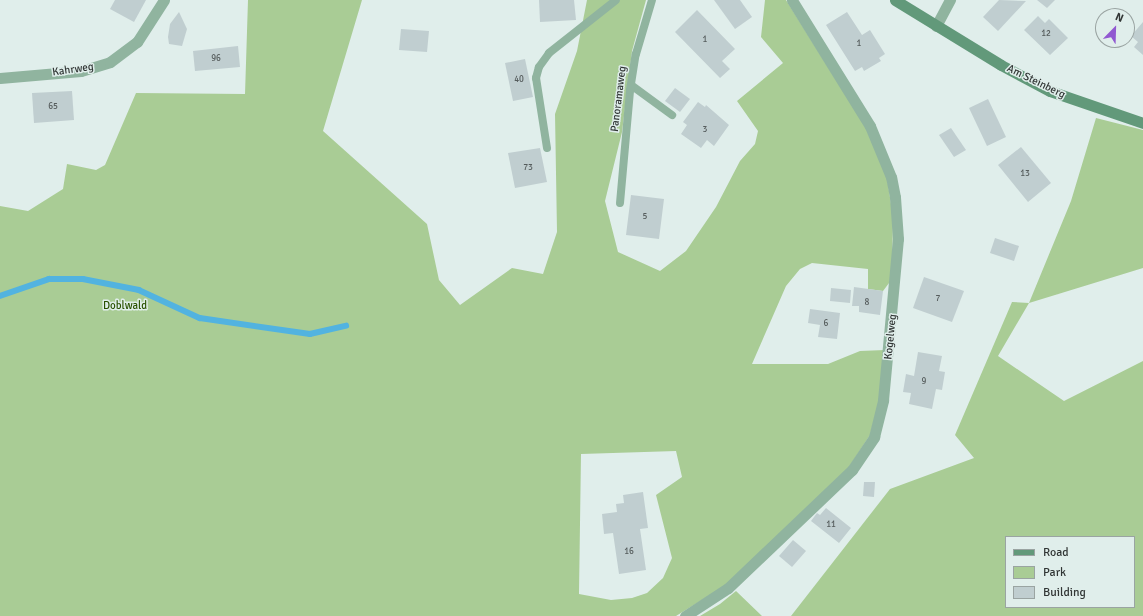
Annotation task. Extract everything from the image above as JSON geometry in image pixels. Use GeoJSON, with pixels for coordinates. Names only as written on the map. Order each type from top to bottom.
{"type":"FeatureCollection","features":[{"type":"Feature","properties":{"kind":"main road","name":"Am Steinberg"},"geometry":{"type":"LineString","coordinates":[[895,0],[936,26],[1050,91],[1143,122]]}},
{"type":"Feature","properties":{"kind":"street","name":"Kahrweg"},"geometry":{"type":"LineString","coordinates":[[0,78],[81,71],[110,62],[137,42],[164,0]]}},
{"type":"Feature","properties":{"kind":"street","name":"Kogelweg"},"geometry":{"type":"LineString","coordinates":[[685,616],[728,588],[852,470],[874,437],[883,400],[898,239],[895,197],[891,177],[870,126],[792,0]]}},
{"type":"Feature","properties":{"kind":"street"},"geometry":{"type":"LineString","coordinates":[[936,26],[950,0]]}},
{"type":"Feature","properties":{"kind":"lane"},"geometry":{"type":"LineString","coordinates":[[547,148],[536,78],[539,67],[549,53],[616,0]]}},
{"type":"Feature","properties":{"kind":"lane","name":"Panoramaweg"},"geometry":{"type":"LineString","coordinates":[[620,203],[631,85],[636,54],[652,0]]}},
{"type":"Feature","properties":{"kind":"lane"},"geometry":{"type":"LineString","coordinates":[[631,85],[672,115]]}},
{"type":"Feature","properties":{"kind":"green space","name":"Doblwald"},"geometry":{"type":"Polygon","coordinates":[[[248,0],[362,0],[323,131],[427,224],[439,280],[460,305],[512,268],[543,274],[557,232],[555,114],[577,51],[587,0],[646,0],[632,51],[622,132],[605,201],[618,252],[660,271],[686,251],[716,207],[740,161],[755,144],[758,131],[737,101],[783,63],[761,37],[765,0],[786,0],[866,128],[887,178],[893,217],[892,279],[883,291],[868,289],[868,269],[812,263],[800,269],[786,286],[752,364],[828,364],[860,351],[885,350],[879,400],[870,435],[849,467],[726,585],[676,616],[0,616],[0,206],[28,211],[63,189],[67,164],[96,170],[105,165],[136,93],[245,94],[248,0]],[[676,451],[581,454],[579,594],[611,600],[632,598],[647,593],[663,578],[672,558],[656,495],[682,477],[676,451]]]}},
{"type":"Feature","properties":{"kind":"green space"},"geometry":{"type":"Polygon","coordinates":[[[1096,118],[1143,130],[1143,268],[1029,303],[1071,201],[1096,118]]]}},
{"type":"Feature","properties":{"kind":"green space"},"geometry":{"type":"Polygon","coordinates":[[[1012,302],[1029,303],[998,356],[1064,401],[1143,361],[1143,616],[791,616],[890,489],[974,458],[955,435],[1012,302]]]}},
{"type":"Feature","properties":{"kind":"green space"},"geometry":{"type":"Polygon","coordinates":[[[736,591],[762,616],[700,616],[720,604],[736,591]]]}},
{"type":"Feature","properties":{"kind":"building"},"geometry":{"type":"Polygon","coordinates":[[[115,0],[146,0],[134,22],[110,9],[115,0]]]}},
{"type":"Feature","properties":{"kind":"building"},"geometry":{"type":"Polygon","coordinates":[[[539,0],[574,0],[576,20],[540,22],[539,0]]]}},
{"type":"Feature","properties":{"kind":"building"},"geometry":{"type":"Polygon","coordinates":[[[714,0],[740,0],[752,17],[735,29],[714,0]]]}},
{"type":"Feature","properties":{"kind":"building"},"geometry":{"type":"Polygon","coordinates":[[[999,0],[1026,1],[998,31],[983,17],[999,0]]]}},
{"type":"Feature","properties":{"kind":"building"},"geometry":{"type":"Polygon","coordinates":[[[1037,0],[1055,0],[1047,8],[1037,0]]]}},
{"type":"Feature","properties":{"kind":"building"},"geometry":{"type":"Polygon","coordinates":[[[697,10],[735,49],[722,61],[730,69],[720,78],[675,32],[697,10]]]}},
{"type":"Feature","properties":{"kind":"building"},"geometry":{"type":"Polygon","coordinates":[[[179,12],[187,29],[182,46],[169,44],[168,37],[170,24],[179,12]]]}},
{"type":"Feature","properties":{"kind":"building"},"geometry":{"type":"Polygon","coordinates":[[[847,12],[862,35],[870,30],[885,54],[879,58],[881,61],[864,71],[862,67],[855,71],[826,25],[847,12]]]}},
{"type":"Feature","properties":{"kind":"building"},"geometry":{"type":"Polygon","coordinates":[[[1038,16],[1045,23],[1049,19],[1068,38],[1050,55],[1024,30],[1038,16]]]}},
{"type":"Feature","properties":{"kind":"building"},"geometry":{"type":"Polygon","coordinates":[[[1143,22],[1143,55],[1135,48],[1138,42],[1135,39],[1135,31],[1143,22]]]}},
{"type":"Feature","properties":{"kind":"building"},"geometry":{"type":"Polygon","coordinates":[[[401,29],[429,31],[427,52],[399,50],[401,29]]]}},
{"type":"Feature","properties":{"kind":"building"},"geometry":{"type":"Polygon","coordinates":[[[238,46],[240,67],[195,71],[193,51],[238,46]]]}},
{"type":"Feature","properties":{"kind":"building"},"geometry":{"type":"Polygon","coordinates":[[[525,59],[533,97],[513,101],[505,63],[525,59]]]}},
{"type":"Feature","properties":{"kind":"building"},"geometry":{"type":"Polygon","coordinates":[[[675,88],[690,99],[680,112],[665,101],[675,88]]]}},
{"type":"Feature","properties":{"kind":"building"},"geometry":{"type":"Polygon","coordinates":[[[72,91],[74,120],[34,123],[32,93],[72,91]]]}},
{"type":"Feature","properties":{"kind":"building"},"geometry":{"type":"Polygon","coordinates":[[[988,99],[1006,137],[987,146],[969,108],[988,99]]]}},
{"type":"Feature","properties":{"kind":"building"},"geometry":{"type":"Polygon","coordinates":[[[698,102],[705,107],[706,105],[729,125],[714,146],[707,140],[701,148],[681,134],[687,125],[683,122],[698,102]]]}},
{"type":"Feature","properties":{"kind":"building"},"geometry":{"type":"Polygon","coordinates":[[[951,128],[966,150],[954,157],[939,135],[951,128]]]}},
{"type":"Feature","properties":{"kind":"building"},"geometry":{"type":"Polygon","coordinates":[[[1021,147],[1051,183],[1028,202],[998,165],[1021,147]]]}},
{"type":"Feature","properties":{"kind":"building"},"geometry":{"type":"Polygon","coordinates":[[[540,148],[547,182],[515,188],[508,153],[540,148]]]}},
{"type":"Feature","properties":{"kind":"building"},"geometry":{"type":"Polygon","coordinates":[[[631,195],[664,199],[659,239],[626,235],[631,195]]]}},
{"type":"Feature","properties":{"kind":"building"},"geometry":{"type":"Polygon","coordinates":[[[995,238],[1019,246],[1014,261],[990,253],[995,238]]]}},
{"type":"Feature","properties":{"kind":"building"},"geometry":{"type":"Polygon","coordinates":[[[924,277],[964,291],[952,322],[913,308],[924,277]]]}},
{"type":"Feature","properties":{"kind":"building"},"geometry":{"type":"Polygon","coordinates":[[[854,287],[883,291],[880,315],[859,312],[859,306],[852,306],[854,287]]]}},
{"type":"Feature","properties":{"kind":"building"},"geometry":{"type":"Polygon","coordinates":[[[831,288],[851,290],[850,303],[830,301],[831,288]]]}},
{"type":"Feature","properties":{"kind":"building"},"geometry":{"type":"Polygon","coordinates":[[[810,309],[840,313],[837,339],[818,337],[820,325],[808,323],[810,309]]]}},
{"type":"Feature","properties":{"kind":"building"},"geometry":{"type":"Polygon","coordinates":[[[918,352],[942,356],[939,371],[945,372],[942,390],[936,389],[932,409],[909,404],[911,393],[903,392],[906,374],[914,376],[918,352]]]}},
{"type":"Feature","properties":{"kind":"building"},"geometry":{"type":"Polygon","coordinates":[[[864,482],[875,482],[874,497],[863,496],[864,482]]]}},
{"type":"Feature","properties":{"kind":"building"},"geometry":{"type":"Polygon","coordinates":[[[643,492],[648,528],[640,529],[646,570],[619,574],[613,533],[604,534],[602,514],[617,512],[616,504],[624,503],[623,495],[643,492]]]}},
{"type":"Feature","properties":{"kind":"building"},"geometry":{"type":"Polygon","coordinates":[[[826,508],[851,528],[839,543],[811,521],[817,513],[820,515],[826,508]]]}},
{"type":"Feature","properties":{"kind":"building"},"geometry":{"type":"Polygon","coordinates":[[[793,540],[806,551],[792,567],[779,556],[793,540]]]}},
{"type":"Feature","properties":{"kind":"waterway"},"geometry":{"type":"LineString","coordinates":[[0,296],[49,279],[83,279],[139,290],[200,318],[310,334],[346,326]]}}]}
